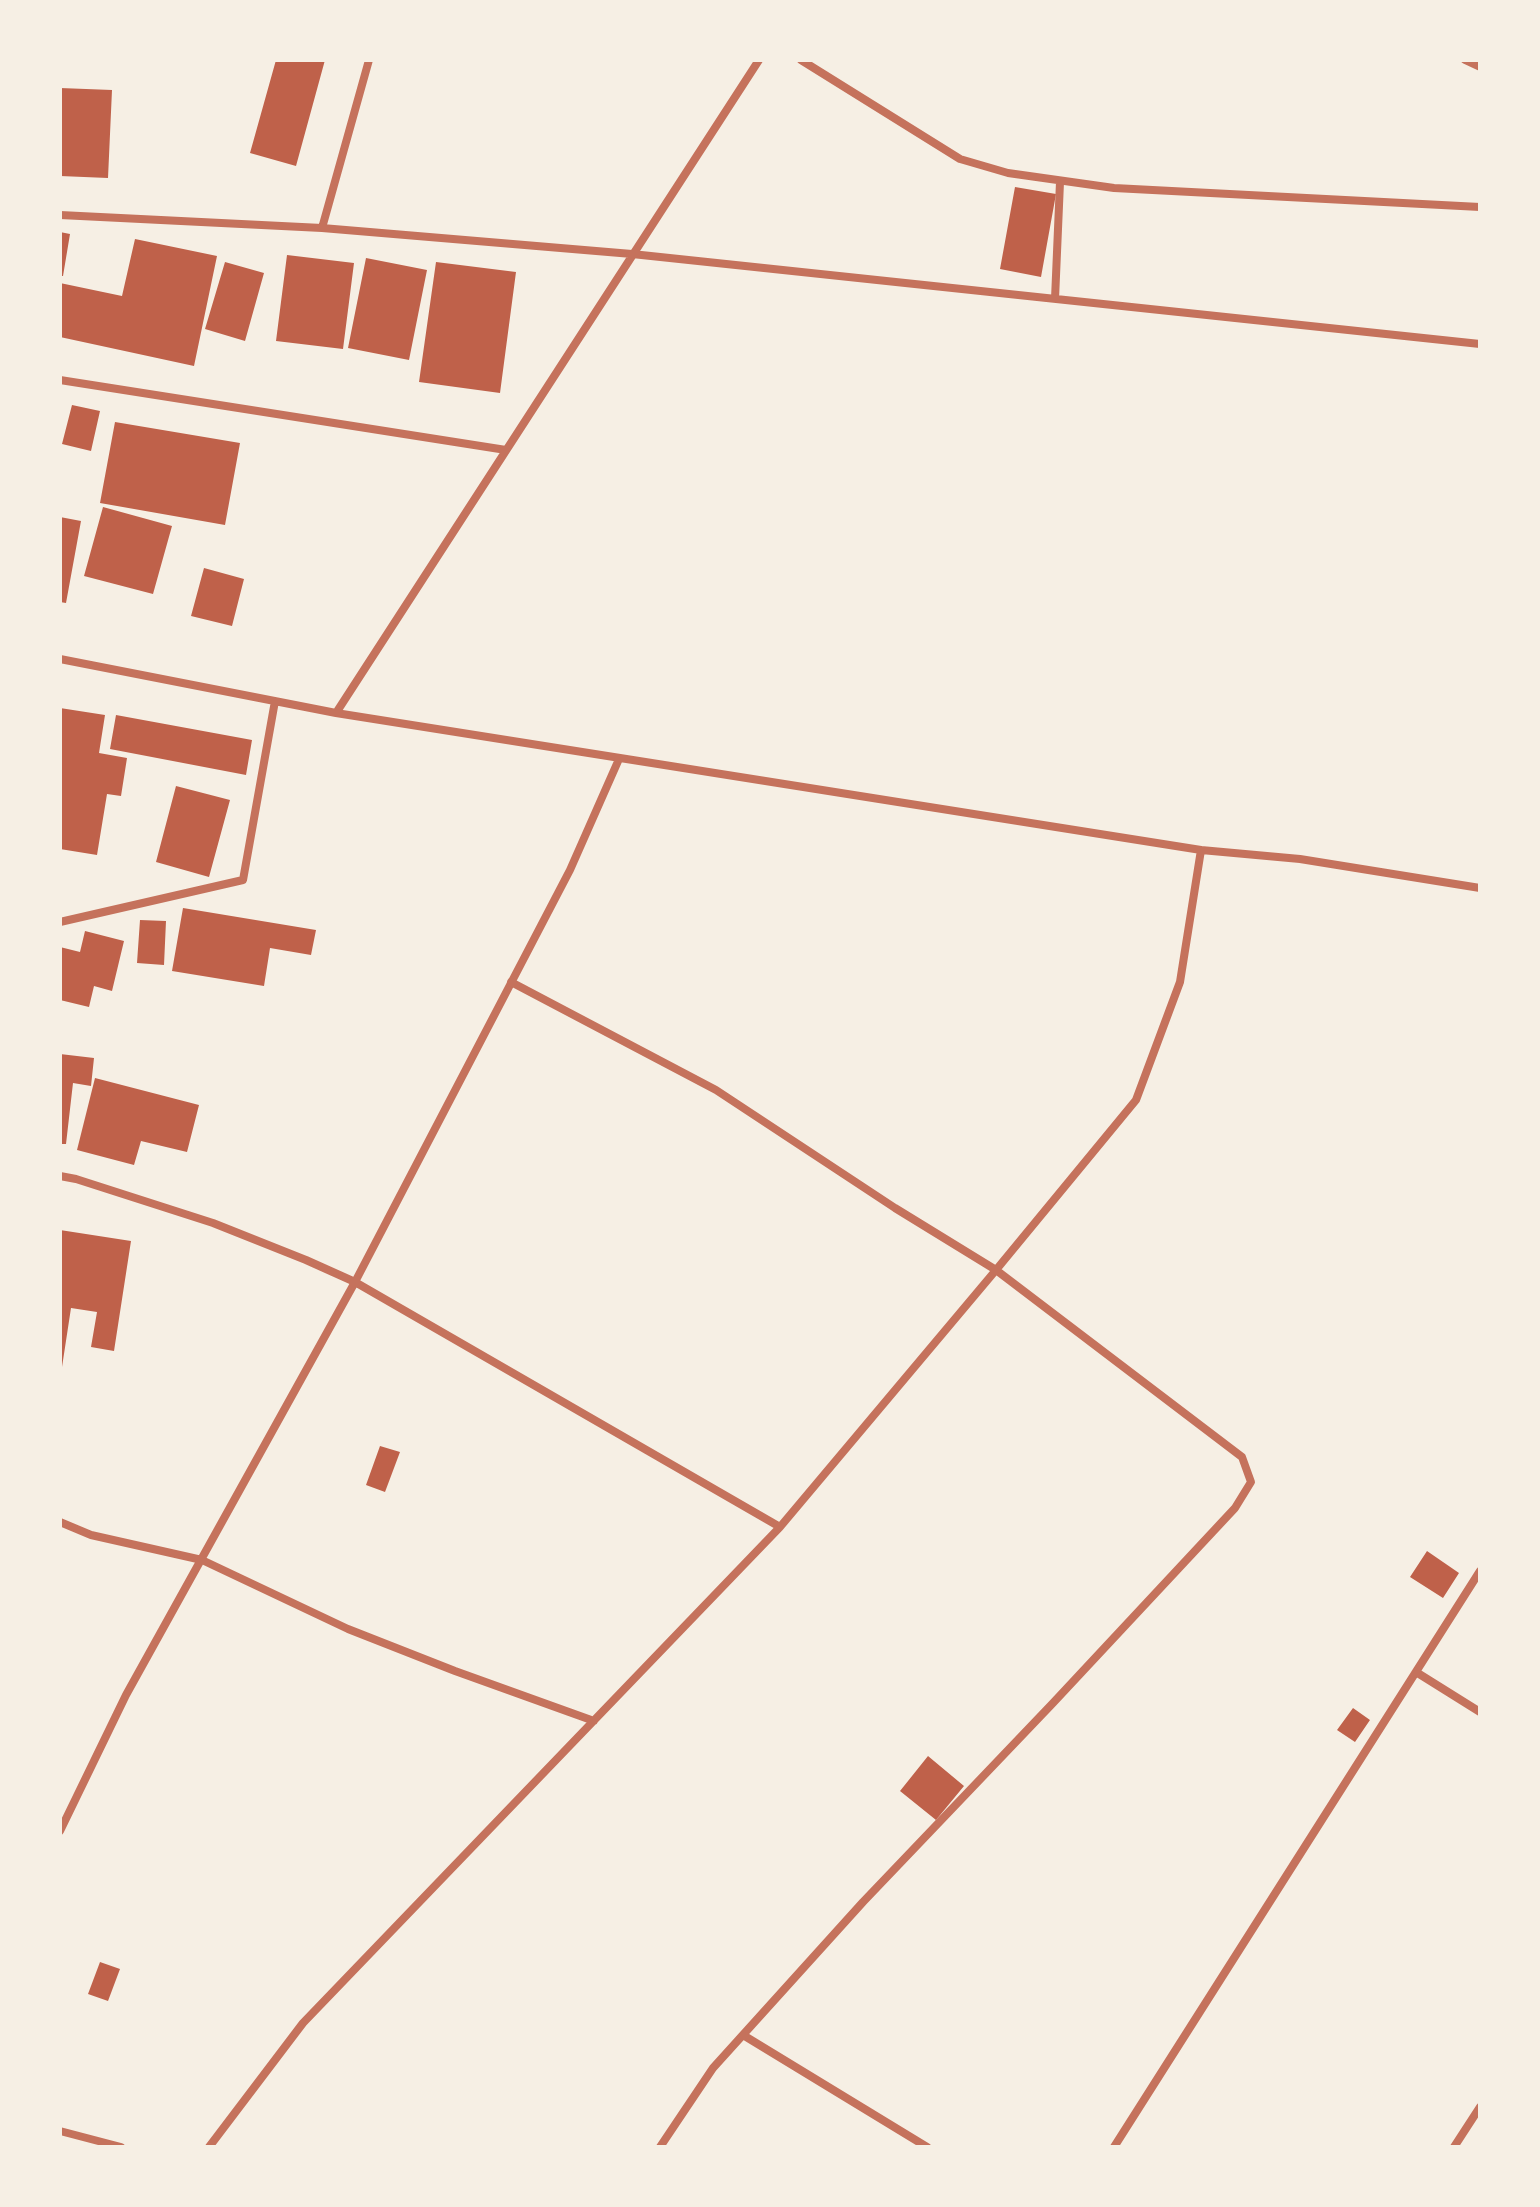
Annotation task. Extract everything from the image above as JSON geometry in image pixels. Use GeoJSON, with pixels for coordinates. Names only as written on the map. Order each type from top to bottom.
{"type":"FeatureCollection","features":[{"type":"Feature","properties":{"kind":"street"},"geometry":{"type":"LineString","coordinates":[[322,228],[369,60]]}},
{"type":"Feature","properties":{"kind":"street"},"geometry":{"type":"LineString","coordinates":[[336,713],[759,60]]}},
{"type":"Feature","properties":{"kind":"street"},"geometry":{"type":"LineString","coordinates":[[801,60],[960,159],[1008,173],[1130,189],[1480,207]]}},
{"type":"Feature","properties":{"kind":"street"},"geometry":{"type":"LineString","coordinates":[[1465,60],[1480,67]]}},
{"type":"Feature","properties":{"kind":"street"},"geometry":{"type":"LineString","coordinates":[[1055,299],[1060,182]]}},
{"type":"Feature","properties":{"kind":"street"},"geometry":{"type":"LineString","coordinates":[[60,215],[322,228],[632,254],[1480,344]]}},
{"type":"Feature","properties":{"kind":"street"},"geometry":{"type":"LineString","coordinates":[[60,380],[506,450]]}},
{"type":"Feature","properties":{"kind":"street"},"geometry":{"type":"LineString","coordinates":[[60,659],[336,713],[619,759],[1201,850],[1300,859],[1480,888]]}},
{"type":"Feature","properties":{"kind":"street"},"geometry":{"type":"LineString","coordinates":[[60,922],[243,880],[275,701]]}},
{"type":"Feature","properties":{"kind":"street"},"geometry":{"type":"LineString","coordinates":[[60,1831],[126,1695],[355,1282],[570,870],[619,759]]}},
{"type":"Feature","properties":{"kind":"street"},"geometry":{"type":"LineString","coordinates":[[209,2147],[303,2023],[780,1527],[1136,1100],[1180,982],[1201,850]]}},
{"type":"Feature","properties":{"kind":"street"},"geometry":{"type":"LineString","coordinates":[[511,982],[716,1090],[895,1208],[996,1270],[1242,1457],[1251,1482],[1235,1508],[863,1902],[713,2068],[660,2147]]}},
{"type":"Feature","properties":{"kind":"street"},"geometry":{"type":"LineString","coordinates":[[60,1176],[213,1223],[355,1282],[780,1527]]}},
{"type":"Feature","properties":{"kind":"street"},"geometry":{"type":"LineString","coordinates":[[60,1522],[91,1535],[202,1560],[348,1629],[594,1721]]}},
{"type":"Feature","properties":{"kind":"street"},"geometry":{"type":"LineString","coordinates":[[1114,2147],[1480,1571]]}},
{"type":"Feature","properties":{"kind":"street"},"geometry":{"type":"LineString","coordinates":[[1416,1672],[1480,1712]]}},
{"type":"Feature","properties":{"kind":"street"},"geometry":{"type":"LineString","coordinates":[[743,2035],[927,2147]]}},
{"type":"Feature","properties":{"kind":"street"},"geometry":{"type":"LineString","coordinates":[[1454,2147],[1477,2118],[1480,2107]]}},
{"type":"Feature","properties":{"kind":"street"},"geometry":{"type":"LineString","coordinates":[[60,2131],[121,2147]]}},
{"type":"Feature","properties":{"kind":"building"},"geometry":{"type":"Polygon","coordinates":[[[276,60],[325,60],[296,166],[250,153],[276,60]]]}},
{"type":"Feature","properties":{"kind":"building"},"geometry":{"type":"Polygon","coordinates":[[[60,88],[112,90],[108,178],[60,176],[60,88]]]}},
{"type":"Feature","properties":{"kind":"building"},"geometry":{"type":"Polygon","coordinates":[[[1015,187],[1056,194],[1041,277],[1000,269],[1015,187]]]}},
{"type":"Feature","properties":{"kind":"building"},"geometry":{"type":"Polygon","coordinates":[[[60,232],[70,234],[63,276],[60,276],[60,232]]]}},
{"type":"Feature","properties":{"kind":"building"},"geometry":{"type":"Polygon","coordinates":[[[135,239],[217,256],[194,366],[60,337],[60,283],[122,296],[135,239]]]}},
{"type":"Feature","properties":{"kind":"building"},"geometry":{"type":"Polygon","coordinates":[[[287,255],[354,263],[343,349],[276,341],[287,255]]]}},
{"type":"Feature","properties":{"kind":"building"},"geometry":{"type":"Polygon","coordinates":[[[366,258],[427,270],[409,360],[348,348],[366,258]]]}},
{"type":"Feature","properties":{"kind":"building"},"geometry":{"type":"Polygon","coordinates":[[[225,262],[264,273],[245,341],[205,329],[225,262]]]}},
{"type":"Feature","properties":{"kind":"building"},"geometry":{"type":"Polygon","coordinates":[[[436,262],[516,272],[500,393],[419,382],[436,262]]]}},
{"type":"Feature","properties":{"kind":"building"},"geometry":{"type":"Polygon","coordinates":[[[72,405],[100,411],[91,451],[62,444],[72,405]]]}},
{"type":"Feature","properties":{"kind":"building"},"geometry":{"type":"Polygon","coordinates":[[[115,422],[240,443],[225,525],[100,503],[115,422]]]}},
{"type":"Feature","properties":{"kind":"building"},"geometry":{"type":"Polygon","coordinates":[[[103,507],[172,526],[153,594],[84,576],[103,507]]]}},
{"type":"Feature","properties":{"kind":"building"},"geometry":{"type":"Polygon","coordinates":[[[60,517],[81,521],[66,603],[60,602],[60,517]]]}},
{"type":"Feature","properties":{"kind":"building"},"geometry":{"type":"Polygon","coordinates":[[[204,568],[244,579],[232,626],[191,616],[204,568]]]}},
{"type":"Feature","properties":{"kind":"building"},"geometry":{"type":"Polygon","coordinates":[[[60,708],[105,715],[99,753],[127,758],[121,796],[107,794],[97,855],[60,849],[60,708]]]}},
{"type":"Feature","properties":{"kind":"building"},"geometry":{"type":"Polygon","coordinates":[[[116,715],[252,740],[246,775],[110,749],[116,715]]]}},
{"type":"Feature","properties":{"kind":"building"},"geometry":{"type":"Polygon","coordinates":[[[176,786],[230,800],[209,877],[156,862],[176,786]]]}},
{"type":"Feature","properties":{"kind":"building"},"geometry":{"type":"Polygon","coordinates":[[[183,908],[316,930],[311,955],[270,948],[264,986],[172,971],[183,908]]]}},
{"type":"Feature","properties":{"kind":"building"},"geometry":{"type":"Polygon","coordinates":[[[140,920],[166,921],[164,965],[137,963],[140,920]]]}},
{"type":"Feature","properties":{"kind":"building"},"geometry":{"type":"Polygon","coordinates":[[[85,931],[124,941],[112,991],[94,986],[89,1007],[60,1000],[60,947],[80,952],[85,931]]]}},
{"type":"Feature","properties":{"kind":"building"},"geometry":{"type":"Polygon","coordinates":[[[60,1054],[94,1058],[91,1086],[73,1083],[66,1144],[60,1144],[60,1054]]]}},
{"type":"Feature","properties":{"kind":"building"},"geometry":{"type":"Polygon","coordinates":[[[95,1078],[199,1105],[187,1152],[141,1141],[134,1165],[77,1150],[95,1078]]]}},
{"type":"Feature","properties":{"kind":"building"},"geometry":{"type":"Polygon","coordinates":[[[60,1230],[131,1241],[114,1351],[91,1347],[97,1312],[71,1308],[62,1367],[60,1367],[60,1230]]]}},
{"type":"Feature","properties":{"kind":"building"},"geometry":{"type":"Polygon","coordinates":[[[380,1446],[400,1452],[385,1492],[366,1485],[380,1446]]]}},
{"type":"Feature","properties":{"kind":"building"},"geometry":{"type":"Polygon","coordinates":[[[1427,1551],[1459,1573],[1443,1598],[1410,1577],[1427,1551]]]}},
{"type":"Feature","properties":{"kind":"building"},"geometry":{"type":"Polygon","coordinates":[[[1353,1708],[1370,1720],[1355,1742],[1337,1730],[1353,1708]]]}},
{"type":"Feature","properties":{"kind":"building"},"geometry":{"type":"Polygon","coordinates":[[[928,1756],[964,1786],[936,1820],[900,1791],[928,1756]]]}},
{"type":"Feature","properties":{"kind":"building"},"geometry":{"type":"Polygon","coordinates":[[[100,1962],[120,1969],[108,2001],[88,1994],[100,1962]]]}}]}
